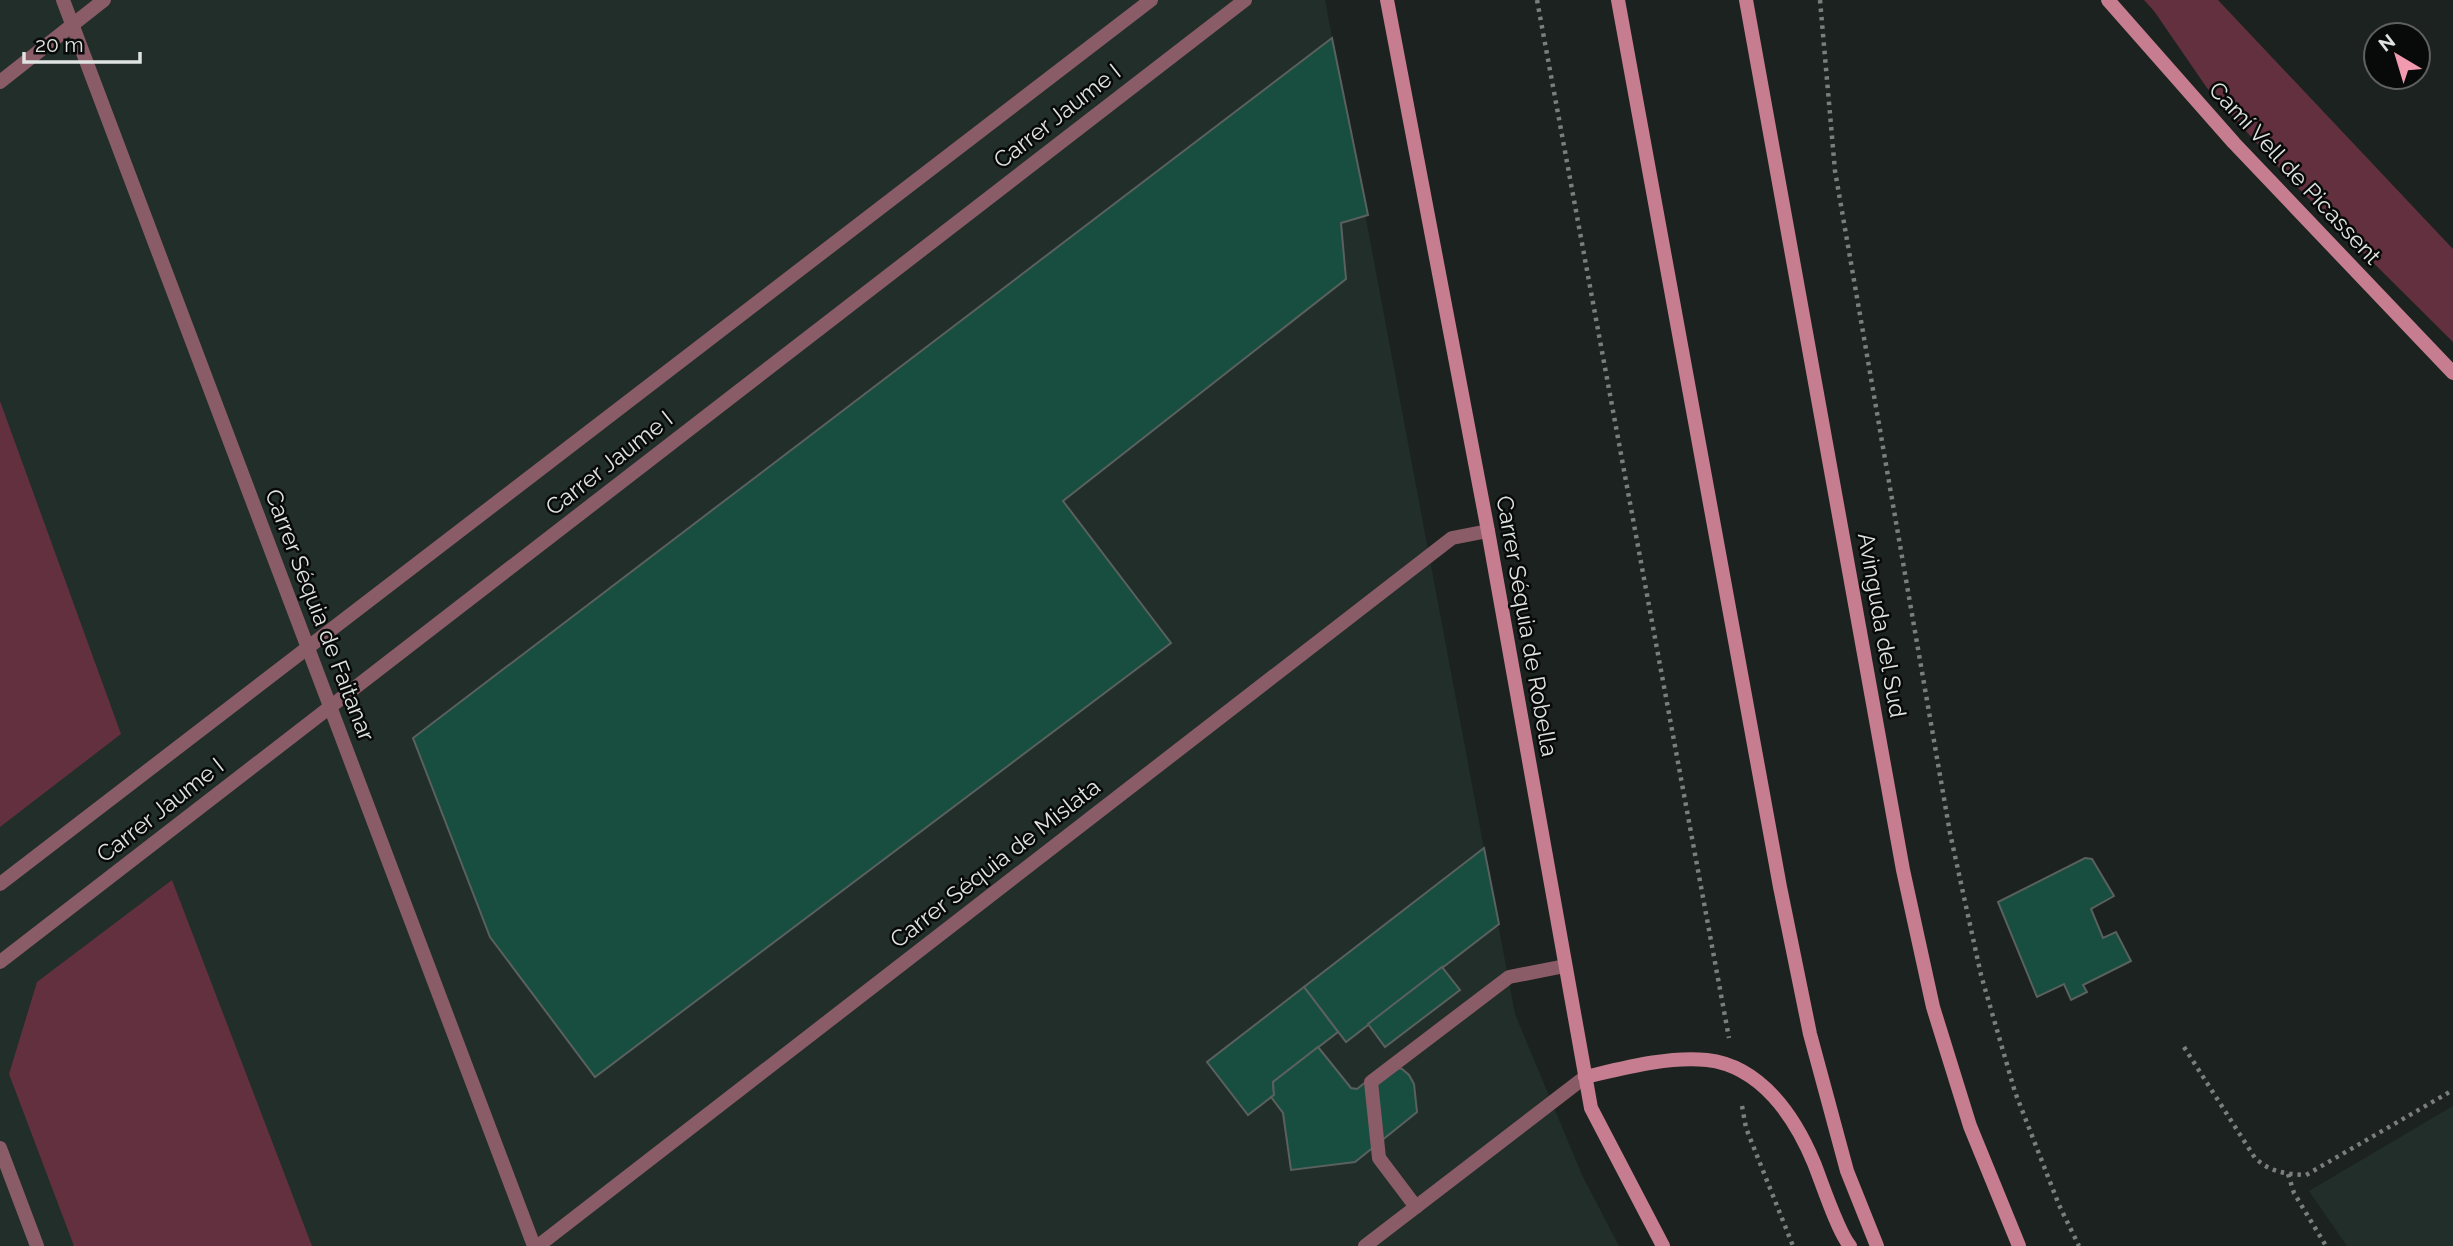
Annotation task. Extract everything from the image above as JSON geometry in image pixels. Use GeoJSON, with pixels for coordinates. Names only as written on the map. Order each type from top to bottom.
{"type":"FeatureCollection","features":[{"type":"Feature","properties":{"kind":"main road","name":"Carrer Séquia de Robella"},"geometry":{"type":"LineString","coordinates":[[1387,0],[1488,531],[1591,1108],[1663,1246]]}},
{"type":"Feature","properties":{"kind":"main road"},"geometry":{"type":"LineString","coordinates":[[1618,0],[1777,873],[1810,1034],[1847,1171],[1877,1246]]}},
{"type":"Feature","properties":{"kind":"main road","name":"Avinguda del Sud"},"geometry":{"type":"LineString","coordinates":[[1746,0],[1903,870],[1933,1007],[1970,1126],[2019,1246]]}},
{"type":"Feature","properties":{"kind":"main road","name":"Camí Vell de Picassent"},"geometry":{"type":"LineString","coordinates":[[2108,0],[2234,142],[2453,373]]}},
{"type":"Feature","properties":{"kind":"main road"},"geometry":{"type":"LineString","coordinates":[[1585,1077],[1651,1062],[1707,1060],[1735,1068],[1772,1093],[1802,1135],[1850,1246]]}},
{"type":"Feature","properties":{"kind":"street","name":"Carrer Séquia de Faitanar"},"geometry":{"type":"LineString","coordinates":[[63,0],[536,1246]]}},
{"type":"Feature","properties":{"kind":"street"},"geometry":{"type":"LineString","coordinates":[[0,82],[104,0]]}},
{"type":"Feature","properties":{"kind":"street","name":"Carrer Jaume I"},"geometry":{"type":"LineString","coordinates":[[0,884],[1151,0]]}},
{"type":"Feature","properties":{"kind":"street","name":"Carrer Jaume I"},"geometry":{"type":"LineString","coordinates":[[0,962],[1245,0]]}},
{"type":"Feature","properties":{"kind":"street","name":"Carrer Séquia de Mislata"},"geometry":{"type":"LineString","coordinates":[[536,1246],[1452,538],[1488,531]]}},
{"type":"Feature","properties":{"kind":"street"},"geometry":{"type":"LineString","coordinates":[[1416,1207],[1379,1158],[1371,1082],[1508,977],[1565,966]]}},
{"type":"Feature","properties":{"kind":"street"},"geometry":{"type":"LineString","coordinates":[[1365,1246],[1585,1077]]}},
{"type":"Feature","properties":{"kind":"street"},"geometry":{"type":"LineString","coordinates":[[0,1148],[37,1246]]}},
{"type":"Feature","properties":{"kind":"path"},"geometry":{"type":"LineString","coordinates":[[1537,0],[1746,1128],[1793,1246]]}},
{"type":"Feature","properties":{"kind":"path"},"geometry":{"type":"LineString","coordinates":[[1820,0],[1835,171],[1950,833],[1981,975],[2015,1092],[2059,1205],[2079,1246]]}},
{"type":"Feature","properties":{"kind":"path"},"geometry":{"type":"LineString","coordinates":[[2184,1047],[2255,1158],[2267,1169],[2288,1174],[2306,1175],[2453,1090]]}},
{"type":"Feature","properties":{"kind":"path"},"geometry":{"type":"LineString","coordinates":[[2288,1174],[2294,1193],[2326,1246]]}},
{"type":"Feature","properties":{"kind":"shaded area"},"geometry":{"type":"Polygon","coordinates":[[[0,0],[1325,0],[1515,1014],[1582,1175],[1619,1246],[0,1246],[0,0]]]}},
{"type":"Feature","properties":{"kind":"shaded area"},"geometry":{"type":"Polygon","coordinates":[[[2144,0],[2218,0],[2453,249],[2453,342],[2291,181],[2207,88],[2144,0]]]}},
{"type":"Feature","properties":{"kind":"shaded area"},"geometry":{"type":"Polygon","coordinates":[[[0,401],[121,734],[0,827],[0,401]]]}},
{"type":"Feature","properties":{"kind":"shaded area"},"geometry":{"type":"Polygon","coordinates":[[[172,880],[312,1246],[74,1246],[9,1074],[37,982],[172,880]]]}},
{"type":"Feature","properties":{"kind":"shaded area"},"geometry":{"type":"Polygon","coordinates":[[[2453,1106],[2453,1246],[2347,1246],[2309,1191],[2453,1106]]]}},
{"type":"Feature","properties":{"kind":"building"},"geometry":{"type":"Polygon","coordinates":[[[1332,38],[1368,215],[1341,223],[1346,279],[1063,501],[1171,643],[595,1077],[490,937],[413,738],[1332,38]]]}},
{"type":"Feature","properties":{"kind":"building"},"geometry":{"type":"Polygon","coordinates":[[[1484,848],[1499,924],[1346,1042],[1304,987],[1484,848]]]}},
{"type":"Feature","properties":{"kind":"building"},"geometry":{"type":"Polygon","coordinates":[[[2085,858],[2092,859],[2114,896],[2091,909],[2103,938],[2116,932],[2131,961],[2083,985],[2087,992],[2071,1000],[2064,984],[2037,997],[1998,902],[2085,858]]]}},
{"type":"Feature","properties":{"kind":"building"},"geometry":{"type":"Polygon","coordinates":[[[1442,967],[1460,990],[1385,1047],[1368,1024],[1442,967]]]}},
{"type":"Feature","properties":{"kind":"building"},"geometry":{"type":"Polygon","coordinates":[[[1304,987],[1338,1032],[1273,1082],[1274,1095],[1248,1115],[1207,1062],[1304,987]]]}},
{"type":"Feature","properties":{"kind":"building"},"geometry":{"type":"Polygon","coordinates":[[[1318,1047],[1351,1088],[1357,1089],[1382,1069],[1402,1069],[1414,1084],[1417,1112],[1355,1162],[1291,1170],[1283,1113],[1271,1097],[1274,1095],[1273,1082],[1318,1047]]]}}]}
